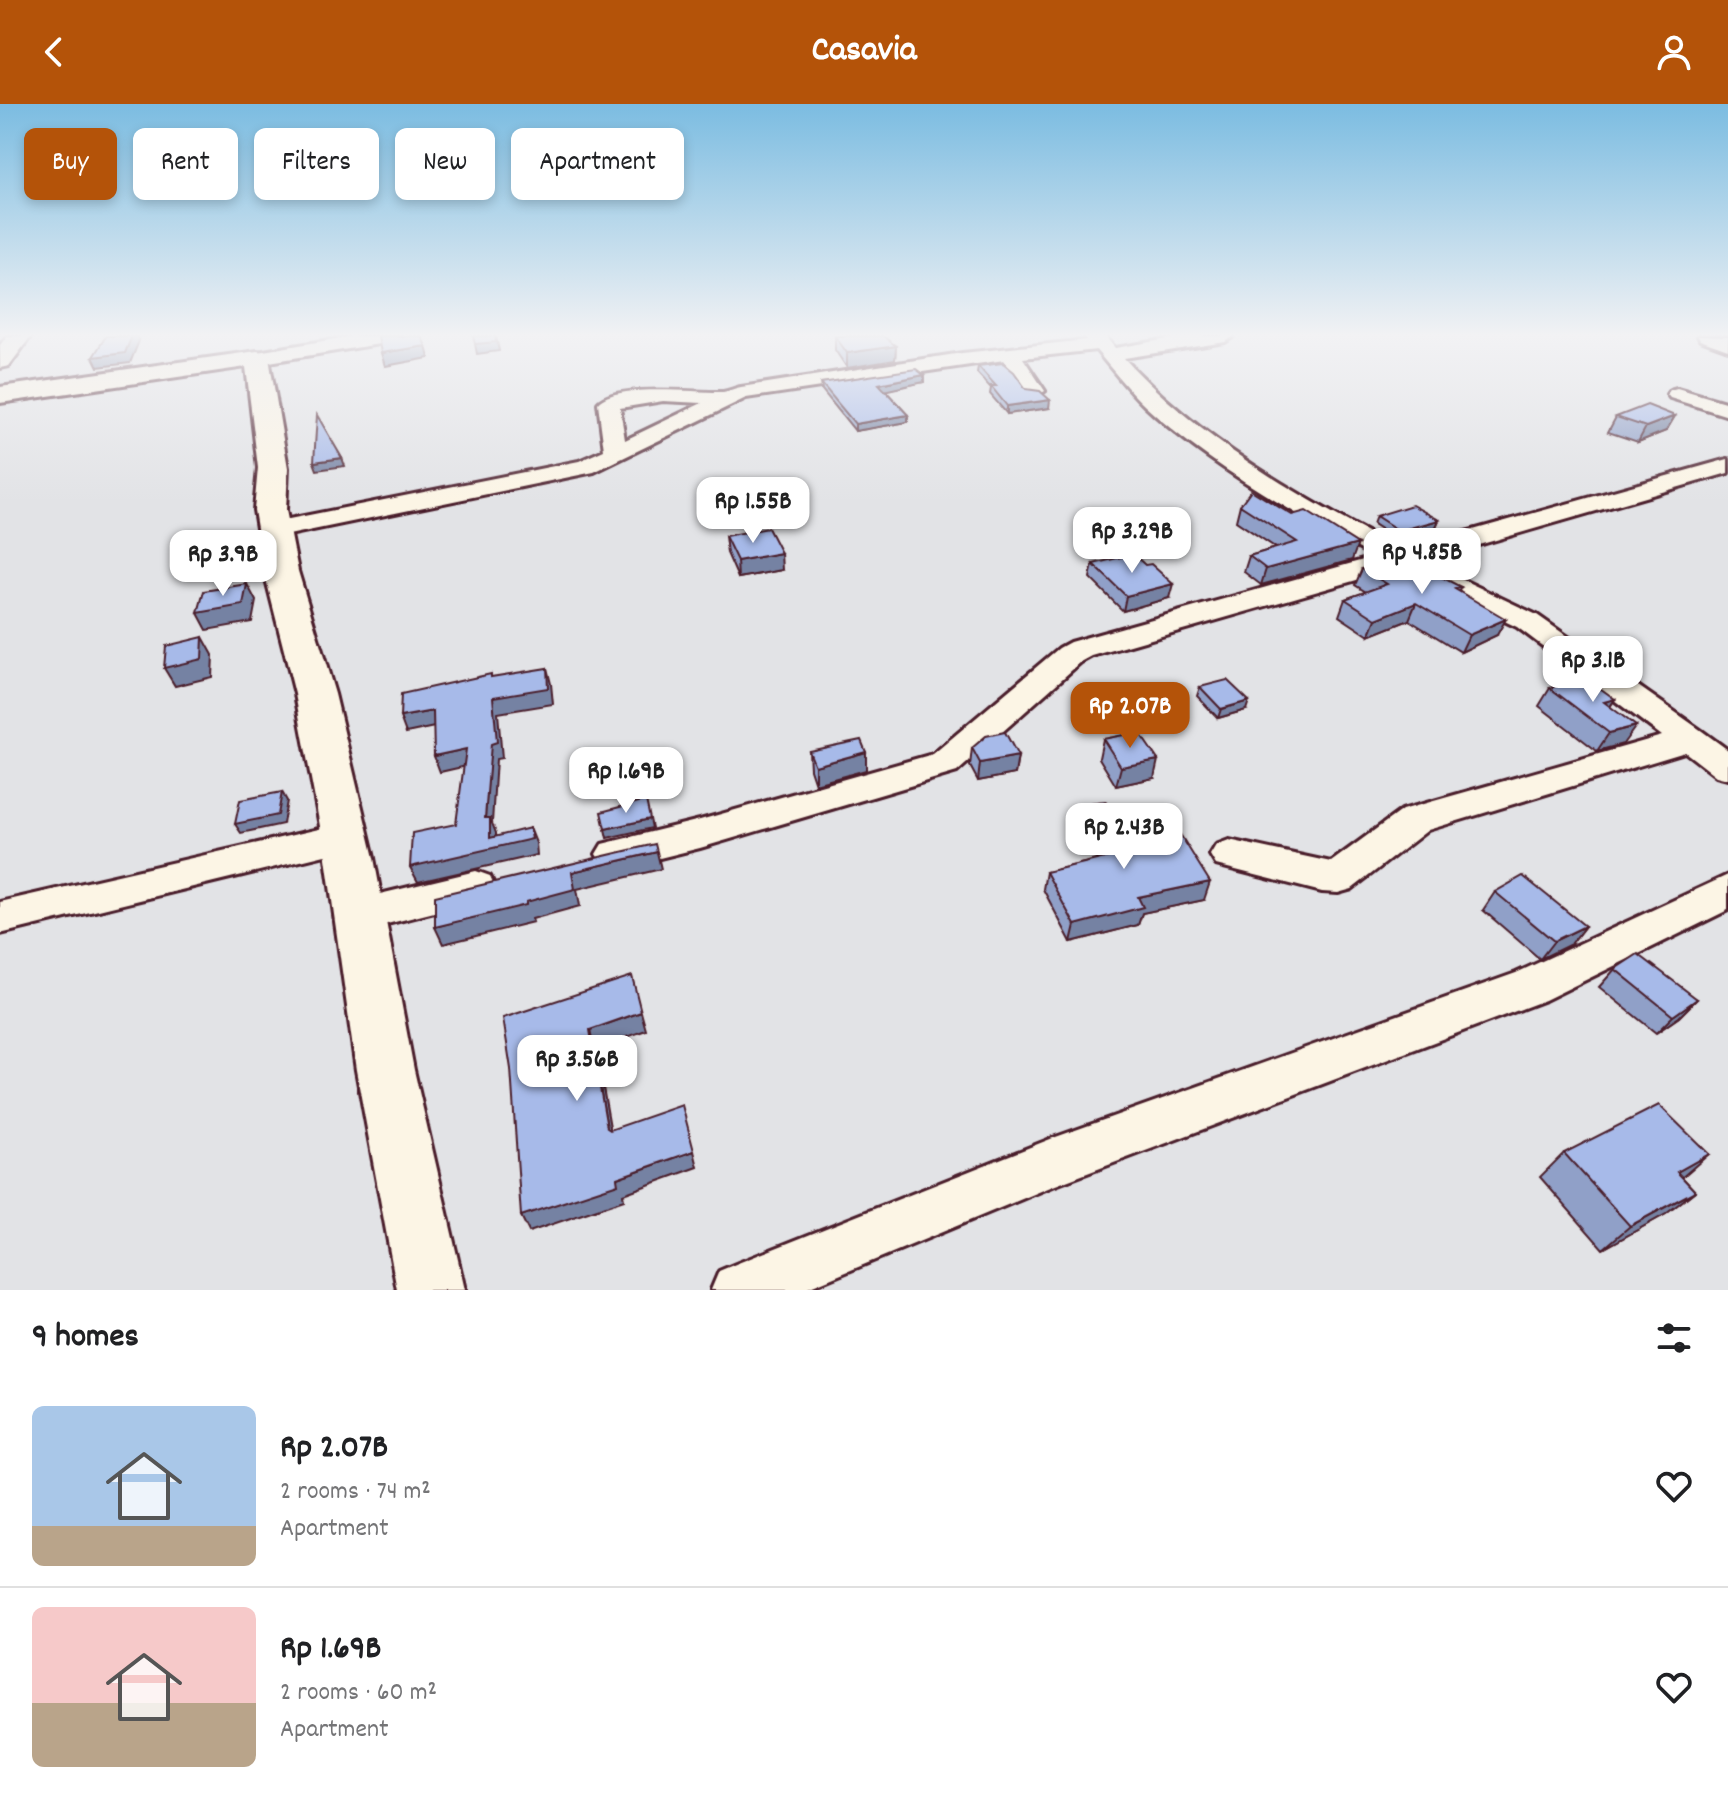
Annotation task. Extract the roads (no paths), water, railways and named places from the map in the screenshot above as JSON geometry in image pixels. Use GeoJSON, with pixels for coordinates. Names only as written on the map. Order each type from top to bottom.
{"type":"FeatureCollection","features":[{"type":"Feature","properties":{"kind":"street"},"geometry":{"type":"LineString","coordinates":[[0,395],[25,391]]}},
{"type":"Feature","properties":{"kind":"street"},"geometry":{"type":"LineString","coordinates":[[262,391],[273,468],[270,510],[281,571],[315,694],[345,837],[385,1070],[431,1290]]}},
{"type":"Feature","properties":{"kind":"street"},"geometry":{"type":"LineString","coordinates":[[274,530],[586,467],[726,399],[752,391]]}},
{"type":"Feature","properties":{"kind":"street"},"geometry":{"type":"LineString","coordinates":[[1143,391],[1210,446],[1319,517],[1399,560],[1527,621],[1728,767]]}},
{"type":"Feature","properties":{"kind":"street"},"geometry":{"type":"LineString","coordinates":[[1677,394],[1728,410]]}},
{"type":"Feature","properties":{"kind":"street"},"geometry":{"type":"LineString","coordinates":[[616,453],[609,403],[663,395],[726,399]]}},
{"type":"Feature","properties":{"kind":"street"},"geometry":{"type":"LineString","coordinates":[[591,860],[700,834],[945,763],[1081,649],[1728,466]]}},
{"type":"Feature","properties":{"kind":"street"},"geometry":{"type":"LineString","coordinates":[[1229,855],[1331,879],[1338,878],[1415,820],[1690,739]]}},
{"type":"Feature","properties":{"kind":"street"},"geometry":{"type":"LineString","coordinates":[[0,918],[345,837]]}},
{"type":"Feature","properties":{"kind":"street"},"geometry":{"type":"LineString","coordinates":[[359,915],[498,882]]}},
{"type":"Feature","properties":{"kind":"street"},"geometry":{"type":"LineString","coordinates":[[738,1290],[1053,1162],[1530,987],[1666,924],[1728,891]]}}]}
